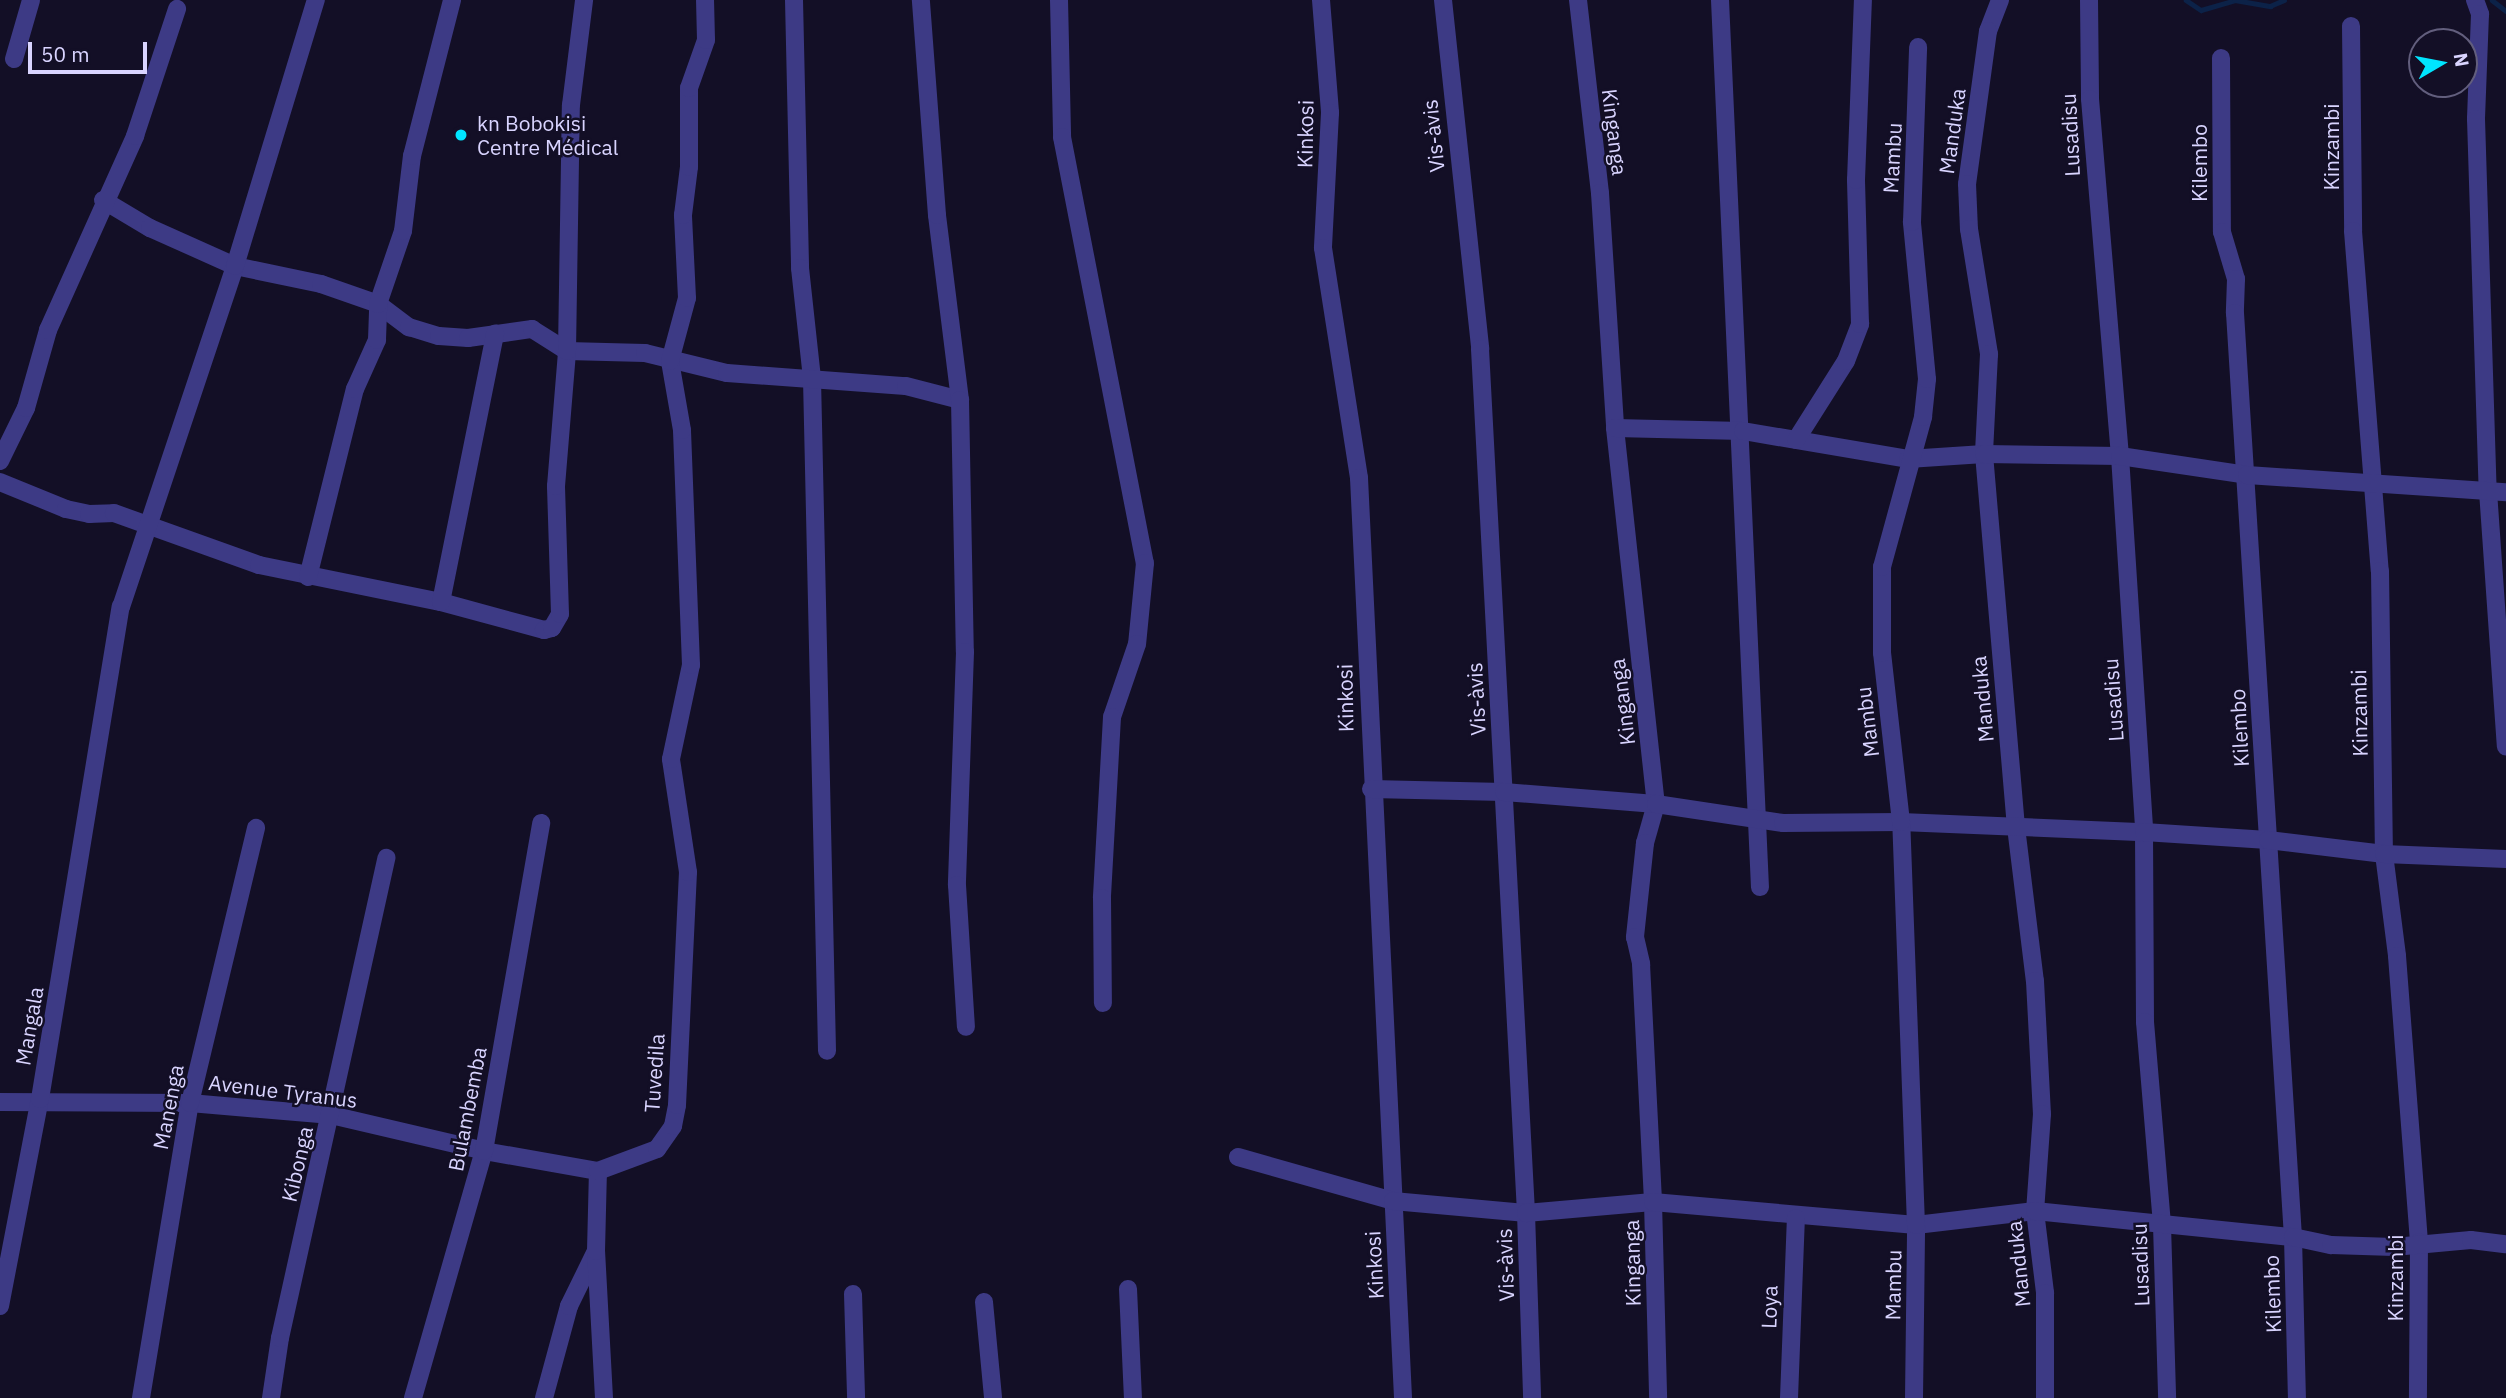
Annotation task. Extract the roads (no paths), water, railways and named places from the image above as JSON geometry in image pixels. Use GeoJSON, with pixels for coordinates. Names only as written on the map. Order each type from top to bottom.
{"type":"FeatureCollection","features":[{"type":"Feature","properties":{"kind":"street"},"geometry":{"type":"LineString","coordinates":[[14,59],[31,0]]}},
{"type":"Feature","properties":{"kind":"street","name":"Mangala"},"geometry":{"type":"LineString","coordinates":[[0,1306],[40,1099],[121,607],[235,266],[316,0]]}},
{"type":"Feature","properties":{"kind":"street"},"geometry":{"type":"LineString","coordinates":[[308,577],[355,389],[377,340],[378,304],[403,231],[412,156],[452,0]]}},
{"type":"Feature","properties":{"kind":"street"},"geometry":{"type":"LineString","coordinates":[[0,482],[66,509],[89,514],[114,513],[218,554],[308,577],[441,602],[544,630],[556,623],[560,600],[556,486],[567,351],[571,105],[584,0]]}},
{"type":"Feature","properties":{"kind":"street"},"geometry":{"type":"LineString","coordinates":[[670,361],[687,298],[682,215],[689,167],[689,88],[706,40],[705,0]]}},
{"type":"Feature","properties":{"kind":"street"},"geometry":{"type":"LineString","coordinates":[[794,0],[800,268],[812,379],[827,1051]]}},
{"type":"Feature","properties":{"kind":"street"},"geometry":{"type":"LineString","coordinates":[[921,0],[937,215],[960,400],[965,652],[957,886],[966,1027]]}},
{"type":"Feature","properties":{"kind":"street"},"geometry":{"type":"LineString","coordinates":[[1059,0],[1062,137],[1145,563],[1137,645],[1112,717],[1102,898],[1103,1003]]}},
{"type":"Feature","properties":{"kind":"street","name":"Kinkosi"},"geometry":{"type":"LineString","coordinates":[[1321,0],[1330,113],[1323,248],[1359,478],[1371,789],[1403,1398]]}},
{"type":"Feature","properties":{"kind":"street","name":"Vis-àvis"},"geometry":{"type":"LineString","coordinates":[[1443,0],[1480,349],[1526,1213],[1532,1398]]}},
{"type":"Feature","properties":{"kind":"street","name":"Kinganga"},"geometry":{"type":"LineString","coordinates":[[1578,0],[1600,193],[1615,428],[1656,804],[1645,843],[1635,936],[1641,964],[1653,1202],[1658,1398]]}},
{"type":"Feature","properties":{"kind":"street"},"geometry":{"type":"LineString","coordinates":[[1720,0],[1722,107],[1743,431],[1760,887]]}},
{"type":"Feature","properties":{"kind":"street"},"geometry":{"type":"LineString","coordinates":[[1796,440],[1846,361],[1860,324],[1856,180],[1863,0]]}},
{"type":"Feature","properties":{"kind":"street","name":"Manduka"},"geometry":{"type":"LineString","coordinates":[[2000,0],[1988,31],[1967,184],[1969,229],[1989,354],[1984,454],[2016,827],[2035,981],[2042,1114],[2035,1211],[2045,1293],[2045,1398]]}},
{"type":"Feature","properties":{"kind":"street","name":"Lusadisu"},"geometry":{"type":"LineString","coordinates":[[2089,0],[2090,99],[2120,456],[2144,832],[2145,1022],[2162,1225],[2167,1398]]}},
{"type":"Feature","properties":{"kind":"street"},"geometry":{"type":"LineString","coordinates":[[2475,0],[2480,14],[2476,119],[2497,492],[2506,746]]}},
{"type":"Feature","properties":{"kind":"street"},"geometry":{"type":"LineString","coordinates":[[0,461],[26,408],[48,330],[103,200],[135,136],[177,9]]}},
{"type":"Feature","properties":{"kind":"street","name":"Kinzambi"},"geometry":{"type":"LineString","coordinates":[[2351,26],[2354,231],[2380,571],[2384,855],[2397,956],[2419,1242],[2418,1398]]}},
{"type":"Feature","properties":{"kind":"street","name":"Mambu"},"geometry":{"type":"LineString","coordinates":[[1914,1398],[1916,1225],[1901,822],[1882,653],[1882,566],[1908,459],[1923,417],[1927,379],[1912,222],[1918,47]]}},
{"type":"Feature","properties":{"kind":"street","name":"Kilembo"},"geometry":{"type":"LineString","coordinates":[[2221,58],[2222,232],[2236,279],[2293,1237],[2297,1398]]}},
{"type":"Feature","properties":{"kind":"street"},"geometry":{"type":"LineString","coordinates":[[103,200],[150,228],[235,266],[321,285],[378,304],[409,327],[439,336],[532,329],[567,351],[614,350],[727,373],[906,386],[960,400]]}},
{"type":"Feature","properties":{"kind":"street"},"geometry":{"type":"LineString","coordinates":[[441,602],[495,333]]}},
{"type":"Feature","properties":{"kind":"street","name":"Tuvedila"},"geometry":{"type":"LineString","coordinates":[[598,1171],[657,1149],[673,1126],[688,873],[671,759],[691,665],[681,430],[670,361]]}},
{"type":"Feature","properties":{"kind":"street"},"geometry":{"type":"LineString","coordinates":[[1615,428],[1743,431],[1908,459],[1984,454],[2120,456],[2247,475],[2497,492]]}},
{"type":"Feature","properties":{"kind":"street"},"geometry":{"type":"LineString","coordinates":[[1371,789],[1504,792],[1656,804],[1759,820],[1901,822],[2144,832],[2268,840],[2384,855],[2506,859]]}},
{"type":"Feature","properties":{"kind":"street","name":"Bulambemba"},"geometry":{"type":"LineString","coordinates":[[413,1398],[484,1151],[541,823]]}},
{"type":"Feature","properties":{"kind":"street","name":"Manenga"},"geometry":{"type":"LineString","coordinates":[[141,1398],[190,1103],[256,828]]}},
{"type":"Feature","properties":{"kind":"street","name":"Kibonga"},"geometry":{"type":"LineString","coordinates":[[271,1398],[280,1338],[386,858]]}},
{"type":"Feature","properties":{"kind":"street","name":"Avenue Tyranus"},"geometry":{"type":"LineString","coordinates":[[0,1102],[40,1099],[190,1103],[331,1115],[484,1151],[598,1171]]}},
{"type":"Feature","properties":{"kind":"street"},"geometry":{"type":"LineString","coordinates":[[1238,1157],[1393,1201],[1526,1213],[1653,1202],[1796,1218],[1916,1225],[2035,1211],[2371,1247],[2471,1240],[2506,1244]]}},
{"type":"Feature","properties":{"kind":"street"},"geometry":{"type":"LineString","coordinates":[[598,1171],[596,1251],[604,1398]]}},
{"type":"Feature","properties":{"kind":"street","name":"Loya"},"geometry":{"type":"LineString","coordinates":[[1788,1398],[1796,1218]]}},
{"type":"Feature","properties":{"kind":"street"},"geometry":{"type":"LineString","coordinates":[[544,1398],[569,1306],[596,1251]]}},
{"type":"Feature","properties":{"kind":"street"},"geometry":{"type":"LineString","coordinates":[[1128,1289],[1133,1398]]}},
{"type":"Feature","properties":{"kind":"street"},"geometry":{"type":"LineString","coordinates":[[853,1294],[856,1398]]}},
{"type":"Feature","properties":{"kind":"street"},"geometry":{"type":"LineString","coordinates":[[984,1302],[993,1398]]}},
{"type":"Feature","properties":{"kind":"waterway"},"geometry":{"type":"LineString","coordinates":[[2186,0],[2201,10],[2235,0],[2270,6],[2284,0]]}},
{"type":"Feature","properties":{"kind":"waterway"},"geometry":{"type":"LineString","coordinates":[[2492,0],[2506,11]]}},
{"type":"Feature","properties":{"kind":"place","name":"kn Bobokisi Centre Médical"},"geometry":{"type":"Point","coordinates":[461,135]}}]}
